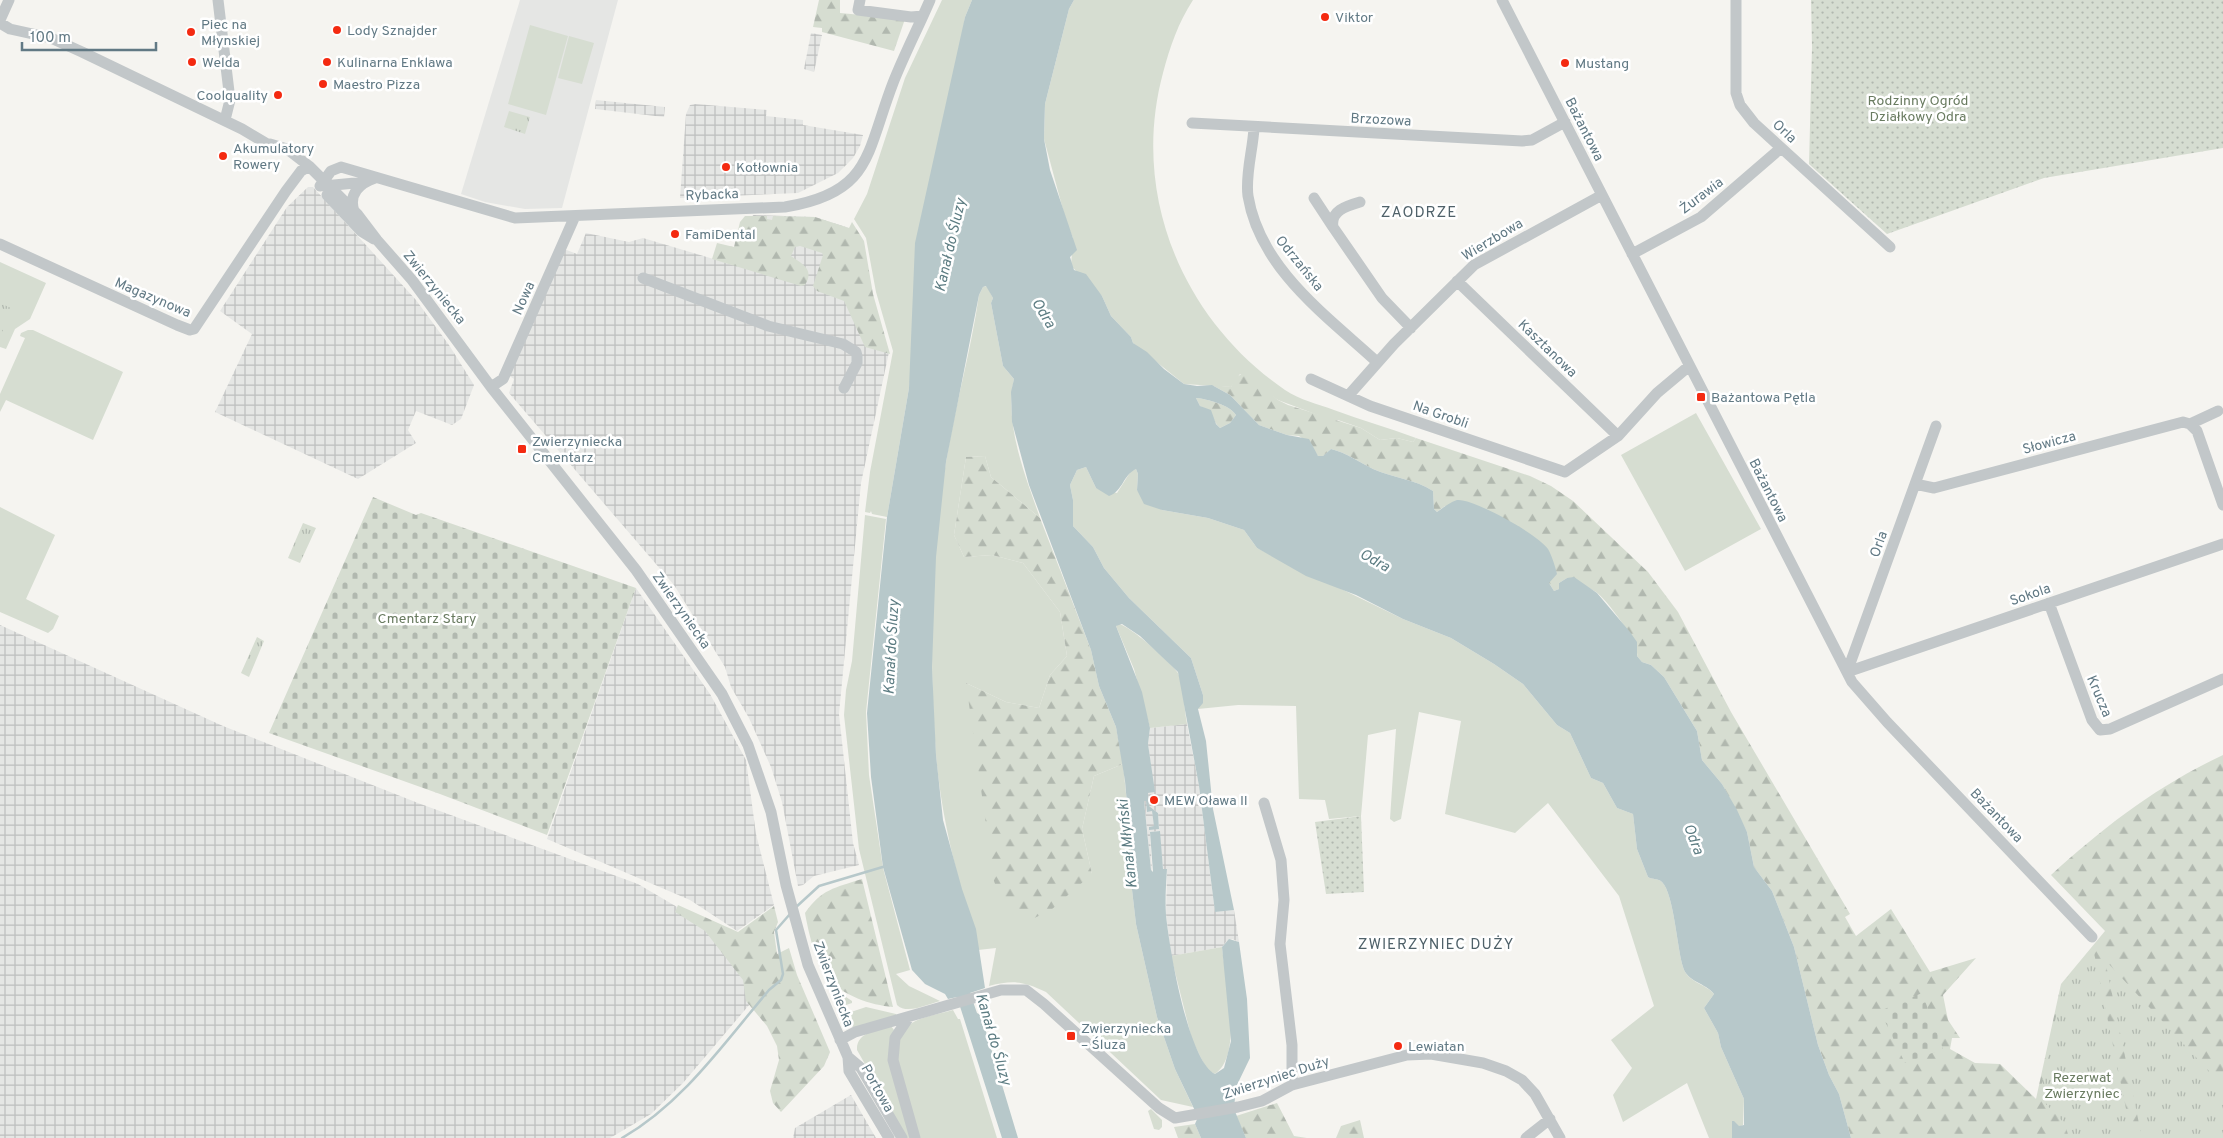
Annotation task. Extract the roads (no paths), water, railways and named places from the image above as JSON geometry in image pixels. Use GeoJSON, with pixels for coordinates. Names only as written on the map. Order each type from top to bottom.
{"type":"FeatureCollection","features":[{"type":"Feature","properties":{"kind":"street"},"geometry":{"type":"LineString","coordinates":[[0,21],[9,0]]}},
{"type":"Feature","properties":{"kind":"street"},"geometry":{"type":"LineString","coordinates":[[218,0],[230,100],[225,120]]}},
{"type":"Feature","properties":{"kind":"street"},"geometry":{"type":"LineString","coordinates":[[860,0],[858,10],[911,17],[923,16]]}},
{"type":"Feature","properties":{"kind":"street","name":"Rybacka"},"geometry":{"type":"LineString","coordinates":[[324,184],[332,171],[341,167],[370,180],[502,215],[524,218],[785,206],[817,201],[830,196],[849,181],[870,153],[893,84],[930,0]]}},
{"type":"Feature","properties":{"kind":"street","name":"Bażantowa"},"geometry":{"type":"LineString","coordinates":[[1502,0],[1846,672],[1853,683],[1887,722],[2092,937]]}},
{"type":"Feature","properties":{"kind":"street","name":"Orla"},"geometry":{"type":"LineString","coordinates":[[1736,0],[1737,99],[1746,114],[1890,247]]}},
{"type":"Feature","properties":{"kind":"street","name":"Zwierzyniecka"},"geometry":{"type":"LineString","coordinates":[[0,21],[10,29],[51,38],[225,120],[270,144],[305,168],[354,211],[430,302],[491,387],[636,570],[722,694],[748,745],[768,802],[800,940],[808,965],[848,1057]]}},
{"type":"Feature","properties":{"kind":"street","name":"Brzozowa"},"geometry":{"type":"LineString","coordinates":[[1192,123],[1254,128],[1522,141],[1532,140],[1565,122]]}},
{"type":"Feature","properties":{"kind":"street","name":"Odrzańska"},"geometry":{"type":"LineString","coordinates":[[1254,128],[1248,196],[1262,240],[1279,266],[1305,296],[1377,362]]}},
{"type":"Feature","properties":{"kind":"street","name":"Żurawia"},"geometry":{"type":"LineString","coordinates":[[1632,254],[1701,217],[1781,148]]}},
{"type":"Feature","properties":{"kind":"street","name":"Magazynowa"},"geometry":{"type":"LineString","coordinates":[[0,244],[190,330],[197,326],[305,168]]}},
{"type":"Feature","properties":{"kind":"street"},"geometry":{"type":"LineString","coordinates":[[354,211],[352,197],[359,186],[370,180]]}},
{"type":"Feature","properties":{"kind":"street","name":"Rybacka"},"geometry":{"type":"LineString","coordinates":[[324,184],[370,180]]}},
{"type":"Feature","properties":{"kind":"street","name":"Zwierzyniecka"},"geometry":{"type":"LineString","coordinates":[[324,184],[361,231],[377,240]]}},
{"type":"Feature","properties":{"kind":"street","name":"Wierzbowa"},"geometry":{"type":"LineString","coordinates":[[1348,396],[1377,362],[1474,265],[1493,253],[1602,196]]}},
{"type":"Feature","properties":{"kind":"street"},"geometry":{"type":"LineString","coordinates":[[1314,198],[1382,298],[1411,328]]}},
{"type":"Feature","properties":{"kind":"street"},"geometry":{"type":"LineString","coordinates":[[1333,227],[1332,220],[1335,214],[1360,202]]}},
{"type":"Feature","properties":{"kind":"street","name":"Nowa"},"geometry":{"type":"LineString","coordinates":[[491,387],[503,379],[575,216]]}},
{"type":"Feature","properties":{"kind":"street"},"geometry":{"type":"LineString","coordinates":[[643,278],[768,326],[843,344],[856,352],[857,356],[857,363],[844,388]]}},
{"type":"Feature","properties":{"kind":"street","name":"Kasztanowa"},"geometry":{"type":"LineString","coordinates":[[1457,281],[1618,436]]}},
{"type":"Feature","properties":{"kind":"street"},"geometry":{"type":"LineString","coordinates":[[1618,436],[1657,393],[1688,366]]}},
{"type":"Feature","properties":{"kind":"street","name":"Na Grobli"},"geometry":{"type":"LineString","coordinates":[[1310,379],[1370,406],[1565,472],[1618,436]]}},
{"type":"Feature","properties":{"kind":"street","name":"Słowicza"},"geometry":{"type":"LineString","coordinates":[[1915,484],[1934,488],[2178,423],[2190,424],[2218,412]]}},
{"type":"Feature","properties":{"kind":"street"},"geometry":{"type":"LineString","coordinates":[[2190,424],[2197,431],[2223,505]]}},
{"type":"Feature","properties":{"kind":"street","name":"Orla"},"geometry":{"type":"LineString","coordinates":[[1846,672],[1855,654],[1936,426]]}},
{"type":"Feature","properties":{"kind":"street","name":"Sokola"},"geometry":{"type":"LineString","coordinates":[[1846,672],[2223,544]]}},
{"type":"Feature","properties":{"kind":"street","name":"Krucza"},"geometry":{"type":"LineString","coordinates":[[2048,603],[2092,720],[2100,730],[2110,729],[2223,679]]}},
{"type":"Feature","properties":{"kind":"street"},"geometry":{"type":"LineString","coordinates":[[1264,803],[1280,860],[1284,900],[1280,944],[1292,1045],[1292,1085]]}},
{"type":"Feature","properties":{"kind":"street","name":"Zwierzyniec Duży"},"geometry":{"type":"LineString","coordinates":[[840,1040],[855,1032],[1001,990],[1026,990],[1159,1108],[1175,1118],[1262,1101],[1292,1085],[1407,1055],[1431,1054],[1454,1056],[1498,1068],[1522,1080],[1536,1094],[1560,1138]]}},
{"type":"Feature","properties":{"kind":"street"},"geometry":{"type":"LineString","coordinates":[[910,1017],[894,1038],[893,1060],[915,1138]]}},
{"type":"Feature","properties":{"kind":"street","name":"Portowa"},"geometry":{"type":"LineString","coordinates":[[848,1057],[849,1071],[889,1138]]}},
{"type":"Feature","properties":{"kind":"street","name":"Portowa"},"geometry":{"type":"LineString","coordinates":[[848,1057],[861,1068],[902,1138]]}},
{"type":"Feature","properties":{"kind":"street"},"geometry":{"type":"LineString","coordinates":[[1526,1138],[1550,1119]]}},
{"type":"Feature","properties":{"kind":"water"},"geometry":{"type":"Polygon","coordinates":[[[972,0],[1074,0],[1069,9],[1045,104],[1044,139],[1050,170],[1077,250],[1070,257],[1074,270],[1086,274],[1102,296],[1111,316],[1131,337],[1133,343],[1147,352],[1164,369],[1184,384],[1197,386],[1212,385],[1230,395],[1259,425],[1287,435],[1309,439],[1318,456],[1323,456],[1331,449],[1348,455],[1373,469],[1426,487],[1433,491],[1434,509],[1437,512],[1457,500],[1477,505],[1505,518],[1532,535],[1548,549],[1557,574],[1549,583],[1554,591],[1559,589],[1559,583],[1567,578],[1574,577],[1597,593],[1630,632],[1637,642],[1637,656],[1642,662],[1651,665],[1664,677],[1697,731],[1702,760],[1722,784],[1747,832],[1754,867],[1772,891],[1794,947],[1818,1045],[1829,1075],[1839,1094],[1851,1138],[1732,1138],[1732,1121],[1739,1126],[1744,1125],[1744,1099],[1721,1047],[1718,1033],[1704,1008],[1714,994],[1685,972],[1670,898],[1662,882],[1648,877],[1637,849],[1633,814],[1617,808],[1603,783],[1591,778],[1570,733],[1557,725],[1523,684],[1451,638],[1403,619],[1356,595],[1306,576],[1257,548],[1244,530],[1208,518],[1162,510],[1144,504],[1137,490],[1138,474],[1136,469],[1128,475],[1114,494],[1109,496],[1096,488],[1086,467],[1077,470],[1070,485],[1073,500],[1073,526],[1093,547],[1104,568],[1129,598],[1191,658],[1203,695],[1203,703],[1198,709],[1206,741],[1213,809],[1234,910],[1215,912],[1199,786],[1178,672],[1140,636],[1122,624],[1116,626],[1142,692],[1150,728],[1148,744],[1155,792],[1148,793],[1149,806],[1158,813],[1159,829],[1149,830],[1149,827],[1154,826],[1152,811],[1147,812],[1146,801],[1144,801],[1151,870],[1153,872],[1150,832],[1160,831],[1163,869],[1167,869],[1166,915],[1176,976],[1188,1026],[1196,1048],[1205,1065],[1215,1074],[1224,1068],[1231,1041],[1222,947],[1229,939],[1239,942],[1247,999],[1250,1058],[1236,1087],[1234,1109],[1246,1138],[1201,1138],[1195,1124],[1198,1117],[1175,1069],[1157,1017],[1136,924],[1131,881],[1126,874],[1133,872],[1125,781],[1116,727],[1099,686],[1091,650],[1029,485],[1012,422],[1011,392],[1014,379],[1003,366],[991,303],[993,298],[986,286],[983,287],[979,295],[946,462],[936,557],[932,667],[936,755],[943,820],[962,889],[976,929],[985,988],[970,993],[977,1013],[981,1015],[1018,1138],[1002,1138],[957,997],[948,999],[945,994],[925,984],[912,970],[883,867],[871,777],[867,713],[887,517],[909,388],[915,243],[965,17],[972,0]],[[1196,398],[1200,406],[1211,410],[1216,424],[1220,428],[1230,423],[1236,415],[1224,405],[1196,398]]]}},
{"type":"Feature","properties":{"kind":"waterway"},"geometry":{"type":"LineString","coordinates":[[795,908],[819,886],[886,866]]}},
{"type":"Feature","properties":{"kind":"waterway"},"geometry":{"type":"LineString","coordinates":[[622,1138],[644,1124],[683,1090],[719,1051],[769,990],[781,980],[783,974],[776,930],[790,914]]}},
{"type":"Feature","properties":{"kind":"place","name":"Viktor"},"geometry":{"type":"Point","coordinates":[1325,17]}},
{"type":"Feature","properties":{"kind":"place","name":"Lody Sznajder"},"geometry":{"type":"Point","coordinates":[337,30]}},
{"type":"Feature","properties":{"kind":"place","name":"Piec na Młynskiej"},"geometry":{"type":"Point","coordinates":[191,32]}},
{"type":"Feature","properties":{"kind":"place","name":"Welda"},"geometry":{"type":"Point","coordinates":[192,62]}},
{"type":"Feature","properties":{"kind":"place","name":"Kulinarna Enklawa"},"geometry":{"type":"Point","coordinates":[327,62]}},
{"type":"Feature","properties":{"kind":"place","name":"Mustang"},"geometry":{"type":"Point","coordinates":[1565,63]}},
{"type":"Feature","properties":{"kind":"place","name":"Maestro Pizza"},"geometry":{"type":"Point","coordinates":[323,84]}},
{"type":"Feature","properties":{"kind":"place","name":"Coolquality"},"geometry":{"type":"Point","coordinates":[278,95]}},
{"type":"Feature","properties":{"kind":"place","name":"Akumulatory Rowery"},"geometry":{"type":"Point","coordinates":[223,156]}},
{"type":"Feature","properties":{"kind":"place","name":"Kotłownia"},"geometry":{"type":"Point","coordinates":[726,167]}},
{"type":"Feature","properties":{"kind":"place","name":"FamiDental"},"geometry":{"type":"Point","coordinates":[675,234]}},
{"type":"Feature","properties":{"kind":"place","name":"Bażantowa Pętla"},"geometry":{"type":"Point","coordinates":[1701,397]}},
{"type":"Feature","properties":{"kind":"place","name":"Zwierzyniecka Cmentarz"},"geometry":{"type":"Point","coordinates":[522,449]}},
{"type":"Feature","properties":{"kind":"place","name":"MEW Oława II"},"geometry":{"type":"Point","coordinates":[1154,800]}},
{"type":"Feature","properties":{"kind":"place","name":"Zwierzyniecka – Śluza"},"geometry":{"type":"Point","coordinates":[1071,1036]}},
{"type":"Feature","properties":{"kind":"place","name":"Lewiatan"},"geometry":{"type":"Point","coordinates":[1398,1046]}},
{"type":"Feature","properties":{"kind":"district","name":"ZAODRZE"},"geometry":{"type":"Point","coordinates":[1419,212]}},
{"type":"Feature","properties":{"kind":"district","name":"ZWIERZYNIEC DUŻY"},"geometry":{"type":"Point","coordinates":[1436,944]}},
{"type":"Feature","properties":{"kind":"park label","name":"Rodzinny Ogród Działkowy Odra"},"geometry":{"type":"Point","coordinates":[1918,108]}},
{"type":"Feature","properties":{"kind":"park label","name":"Cmentarz Stary"},"geometry":{"type":"Point","coordinates":[427,618]}},
{"type":"Feature","properties":{"kind":"park label","name":"Rezerwat Zwierzyniec"},"geometry":{"type":"Point","coordinates":[2082,1086]}},
{"type":"Feature","properties":{"kind":"water label","name":"Kanał do Śluzy"},"geometry":{"type":"Point","coordinates":[950,245]}},
{"type":"Feature","properties":{"kind":"water label","name":"Odra"},"geometry":{"type":"Point","coordinates":[1044,313]}},
{"type":"Feature","properties":{"kind":"water label","name":"Odra"},"geometry":{"type":"Point","coordinates":[1375,560]}},
{"type":"Feature","properties":{"kind":"water label","name":"Kanał do Śluzy"},"geometry":{"type":"Point","coordinates":[891,647]}},
{"type":"Feature","properties":{"kind":"water label","name":"Odra"},"geometry":{"type":"Point","coordinates":[1694,839]}},
{"type":"Feature","properties":{"kind":"water label","name":"Kanał Młyński"},"geometry":{"type":"Point","coordinates":[1127,844]}},
{"type":"Feature","properties":{"kind":"water label","name":"Kanał do Śluzy"},"geometry":{"type":"Point","coordinates":[994,1039]}}]}
